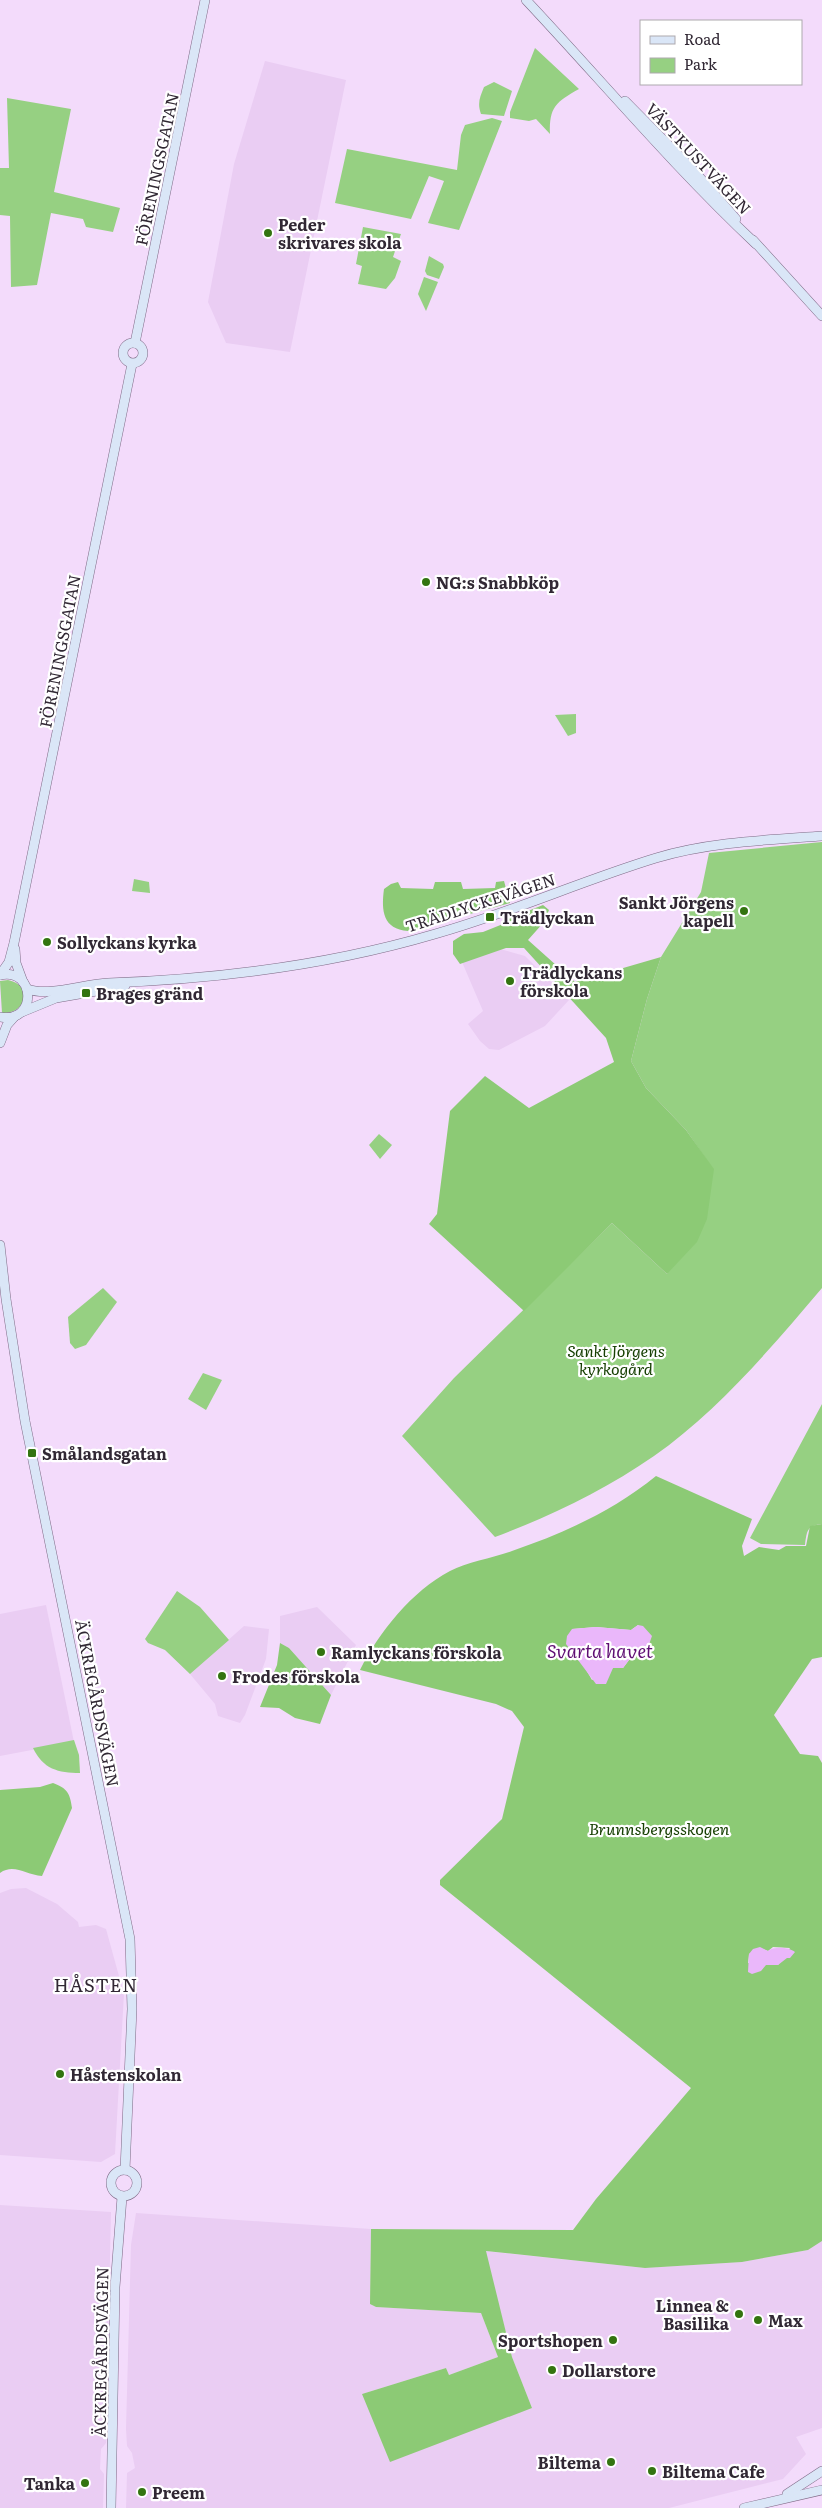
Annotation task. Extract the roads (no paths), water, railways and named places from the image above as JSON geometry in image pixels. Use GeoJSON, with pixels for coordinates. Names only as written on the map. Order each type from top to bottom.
{"type":"FeatureCollection","features":[{"type":"Feature","properties":{"kind":"street","name":"FÖRENINGSGATAN"},"geometry":{"type":"LineString","coordinates":[[135,343],[205,0]]}},
{"type":"Feature","properties":{"kind":"street","name":"VÄSTKUSTVÄGEN"},"geometry":{"type":"LineString","coordinates":[[526,0],[595,74],[676,151],[721,200],[756,244],[822,316]]}},
{"type":"Feature","properties":{"kind":"street","name":"FÖRENINGSGATAN"},"geometry":{"type":"LineString","coordinates":[[135,343],[140,346],[144,354],[138,362],[132,364],[126,361],[123,351],[129,344],[135,343]]}},
{"type":"Feature","properties":{"kind":"street","name":"FÖRENINGSGATAN"},"geometry":{"type":"LineString","coordinates":[[0,975],[9,962],[14,943],[132,364]]}},
{"type":"Feature","properties":{"kind":"street","name":"TRÄDLYCKEVÄGEN"},"geometry":{"type":"LineString","coordinates":[[0,975],[13,975],[25,985],[43,992],[80,985],[143,982],[300,964],[382,948],[490,917],[656,858],[717,846],[822,836]]}},
{"type":"Feature","properties":{"kind":"street","name":"FÖRENINGSGATAN"},"geometry":{"type":"LineString","coordinates":[[14,943],[16,963],[25,985]]}},
{"type":"Feature","properties":{"kind":"street","name":"TRÄDLYCKEVÄGEN"},"geometry":{"type":"LineString","coordinates":[[0,1017],[18,1014],[56,998],[109,990],[143,982]]}},
{"type":"Feature","properties":{"kind":"street"},"geometry":{"type":"LineString","coordinates":[[0,1043],[7,1025],[18,1014],[28,999],[25,985]]}},
{"type":"Feature","properties":{"kind":"street","name":"ÄCKREGÅRDSVÄGEN"},"geometry":{"type":"LineString","coordinates":[[0,1246],[6,1299],[25,1421],[130,1939],[132,2009],[125,2170]]}},
{"type":"Feature","properties":{"kind":"street"},"geometry":{"type":"LineString","coordinates":[[125,2170],[134,2175],[137,2185],[131,2195],[122,2197],[112,2191],[110,2182],[115,2173],[125,2170]]}},
{"type":"Feature","properties":{"kind":"street","name":"ÄCKREGÅRDSVÄGEN"},"geometry":{"type":"LineString","coordinates":[[111,2508],[115,2287],[122,2197]]}},
{"type":"Feature","properties":{"kind":"street"},"geometry":{"type":"LineString","coordinates":[[822,2472],[822,2480]]}},
{"type":"Feature","properties":{"kind":"street"},"geometry":{"type":"LineString","coordinates":[[761,2504],[796,2489],[822,2472]]}},
{"type":"Feature","properties":{"kind":"street"},"geometry":{"type":"LineString","coordinates":[[744,2508],[822,2490]]}},
{"type":"Feature","properties":{"kind":"water","name":"Svarta havet"},"geometry":{"type":"Polygon","coordinates":[[[638,1625],[643,1626],[652,1636],[646,1653],[632,1656],[623,1668],[613,1668],[606,1684],[596,1684],[566,1644],[567,1636],[572,1629],[596,1627],[631,1630],[638,1625]]]}},
{"type":"Feature","properties":{"kind":"water"},"geometry":{"type":"Polygon","coordinates":[[[760,1947],[768,1951],[774,1948],[782,1948],[795,1952],[790,1958],[787,1958],[778,1965],[766,1965],[761,1971],[752,1974],[748,1972],[749,1954],[753,1949],[760,1947]]]}},
{"type":"Feature","properties":{"kind":"place","name":"Peder skrivares skola"},"geometry":{"type":"Point","coordinates":[268,233]}},
{"type":"Feature","properties":{"kind":"place","name":"NG:s Snabbköp"},"geometry":{"type":"Point","coordinates":[426,582]}},
{"type":"Feature","properties":{"kind":"place","name":"Sankt Jörgens kapell"},"geometry":{"type":"Point","coordinates":[744,911]}},
{"type":"Feature","properties":{"kind":"place","name":"Trädlyckan"},"geometry":{"type":"Point","coordinates":[490,917]}},
{"type":"Feature","properties":{"kind":"place","name":"Sollyckans kyrka"},"geometry":{"type":"Point","coordinates":[47,942]}},
{"type":"Feature","properties":{"kind":"place","name":"Trädlyckans förskola"},"geometry":{"type":"Point","coordinates":[510,981]}},
{"type":"Feature","properties":{"kind":"place","name":"Brages gränd"},"geometry":{"type":"Point","coordinates":[86,993]}},
{"type":"Feature","properties":{"kind":"place","name":"Smålandsgatan"},"geometry":{"type":"Point","coordinates":[32,1453]}},
{"type":"Feature","properties":{"kind":"place","name":"Ramlyckans förskola"},"geometry":{"type":"Point","coordinates":[321,1652]}},
{"type":"Feature","properties":{"kind":"place","name":"Frodes förskola"},"geometry":{"type":"Point","coordinates":[222,1676]}},
{"type":"Feature","properties":{"kind":"place","name":"Håstenskolan"},"geometry":{"type":"Point","coordinates":[60,2074]}},
{"type":"Feature","properties":{"kind":"place","name":"Linnea & Basilika"},"geometry":{"type":"Point","coordinates":[739,2314]}},
{"type":"Feature","properties":{"kind":"place","name":"Max"},"geometry":{"type":"Point","coordinates":[758,2320]}},
{"type":"Feature","properties":{"kind":"place","name":"Sportshopen"},"geometry":{"type":"Point","coordinates":[613,2340]}},
{"type":"Feature","properties":{"kind":"place","name":"Dollarstore"},"geometry":{"type":"Point","coordinates":[552,2370]}},
{"type":"Feature","properties":{"kind":"place","name":"Biltema"},"geometry":{"type":"Point","coordinates":[611,2462]}},
{"type":"Feature","properties":{"kind":"place","name":"Biltema Cafe"},"geometry":{"type":"Point","coordinates":[652,2471]}},
{"type":"Feature","properties":{"kind":"place","name":"Tanka"},"geometry":{"type":"Point","coordinates":[85,2483]}},
{"type":"Feature","properties":{"kind":"place","name":"Preem"},"geometry":{"type":"Point","coordinates":[142,2492]}},
{"type":"Feature","properties":{"kind":"district","name":"HÅSTEN"},"geometry":{"type":"Point","coordinates":[96,1984]}},
{"type":"Feature","properties":{"kind":"park label","name":"Sankt Jörgens kyrkogård"},"geometry":{"type":"Point","coordinates":[616,1359]}},
{"type":"Feature","properties":{"kind":"park label","name":"Brunnsbergsskogen"},"geometry":{"type":"Point","coordinates":[659,1828]}}]}
